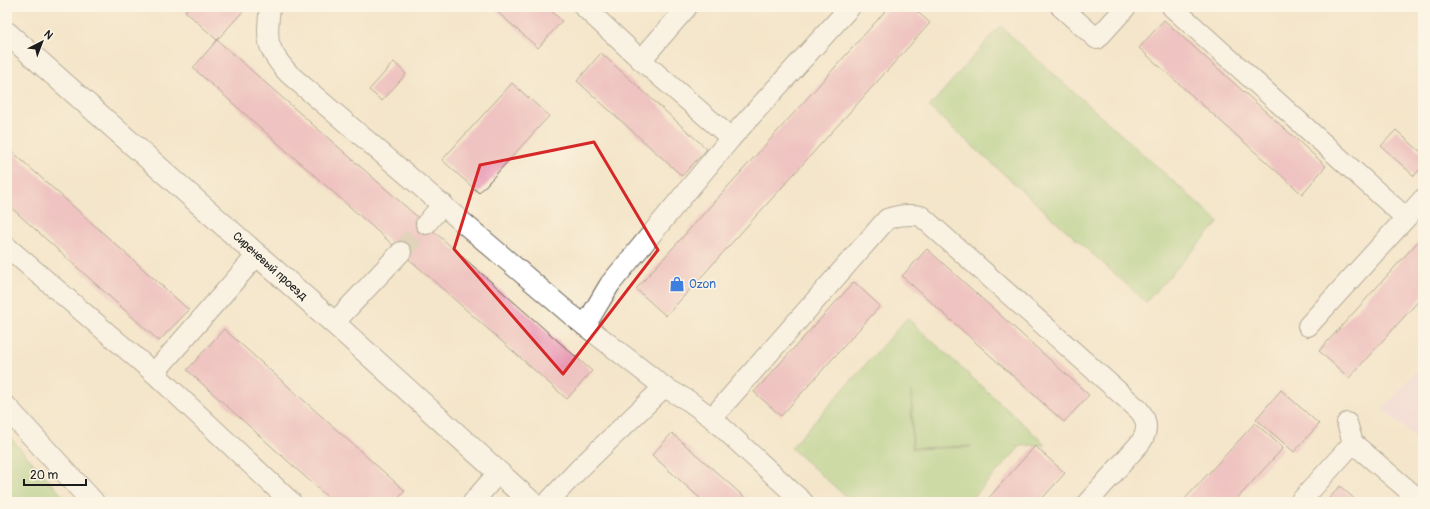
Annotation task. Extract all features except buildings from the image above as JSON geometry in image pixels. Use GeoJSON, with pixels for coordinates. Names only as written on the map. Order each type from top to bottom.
{"type":"FeatureCollection","features":[{"type":"Feature","properties":{"kind":"main road","name":"Сиреневый проезд"},"geometry":{"type":"LineString","coordinates":[[7,33],[334,323],[531,502]]}},
{"type":"Feature","properties":{"kind":"main road"},"geometry":{"type":"LineString","coordinates":[[7,408],[93,502]]}},
{"type":"Feature","properties":{"kind":"lane"},"geometry":{"type":"LineString","coordinates":[[270,7],[267,29],[268,44],[277,60],[289,74],[585,326],[664,388],[689,401],[712,418],[803,502]]}},
{"type":"Feature","properties":{"kind":"lane"},"geometry":{"type":"LineString","coordinates":[[584,7],[731,138]]}},
{"type":"Feature","properties":{"kind":"lane"},"geometry":{"type":"LineString","coordinates":[[642,60],[687,7]]}},
{"type":"Feature","properties":{"kind":"lane"},"geometry":{"type":"LineString","coordinates":[[585,326],[610,284],[731,138],[850,7]]}},
{"type":"Feature","properties":{"kind":"lane"},"geometry":{"type":"LineString","coordinates":[[1061,7],[1097,40],[1126,7]]}},
{"type":"Feature","properties":{"kind":"lane"},"geometry":{"type":"LineString","coordinates":[[1172,7],[1406,218]]}},
{"type":"Feature","properties":{"kind":"lane"},"geometry":{"type":"LineString","coordinates":[[1308,326],[1423,198]]}},
{"type":"Feature","properties":{"kind":"lane"},"geometry":{"type":"LineString","coordinates":[[426,224],[442,204]]}},
{"type":"Feature","properties":{"kind":"lane"},"geometry":{"type":"LineString","coordinates":[[712,418],[887,219],[899,215],[912,214],[921,216],[1139,410],[1145,417],[1147,426],[1146,435],[1142,442],[1088,502]]}},
{"type":"Feature","properties":{"kind":"lane"},"geometry":{"type":"LineString","coordinates":[[7,247],[154,373],[291,502]]}},
{"type":"Feature","properties":{"kind":"lane"},"geometry":{"type":"LineString","coordinates":[[334,323],[401,252]]}},
{"type":"Feature","properties":{"kind":"lane"},"geometry":{"type":"LineString","coordinates":[[154,373],[257,255]]}},
{"type":"Feature","properties":{"kind":"lane"},"geometry":{"type":"LineString","coordinates":[[548,502],[579,469],[664,388]]}},
{"type":"Feature","properties":{"kind":"lane"},"geometry":{"type":"LineString","coordinates":[[1347,423],[1353,443],[1422,502]]}},
{"type":"Feature","properties":{"kind":"lane"},"geometry":{"type":"LineString","coordinates":[[1300,502],[1353,443]]}},
{"type":"Feature","properties":{"kind":"lane"},"geometry":{"type":"LineString","coordinates":[[473,502],[498,473]]}},
{"type":"Feature","properties":{"kind":"highlighted area"},"geometry":{"type":"Polygon","coordinates":[[[594,142],[658,250],[563,374],[454,249],[480,165],[594,142]]]}},
{"type":"Feature","properties":{"kind":"shaded area"},"geometry":{"type":"Polygon","coordinates":[[[1423,364],[1423,444],[1383,409],[1423,364]]]}},
{"type":"Feature","properties":{"kind":"green space"},"geometry":{"type":"Polygon","coordinates":[[[1000,26],[1219,222],[1146,302],[929,107],[1000,26]]]}},
{"type":"Feature","properties":{"kind":"green space"},"geometry":{"type":"Polygon","coordinates":[[[907,318],[1046,445],[1014,446],[1021,446],[969,502],[852,502],[791,448],[907,318]],[[912,391],[912,449],[971,446],[913,448],[912,391]]]}},
{"type":"Feature","properties":{"kind":"green space"},"geometry":{"type":"Polygon","coordinates":[[[7,434],[68,502],[7,502],[7,434]]]}},
{"type":"Feature","properties":{"kind":"tunnel"},"geometry":{"type":"LineString","coordinates":[[401,252],[426,224]]}},
{"type":"Feature","properties":{"kind":"place","name":"Ozon"},"geometry":{"type":"Point","coordinates":[677,284]}}]}
